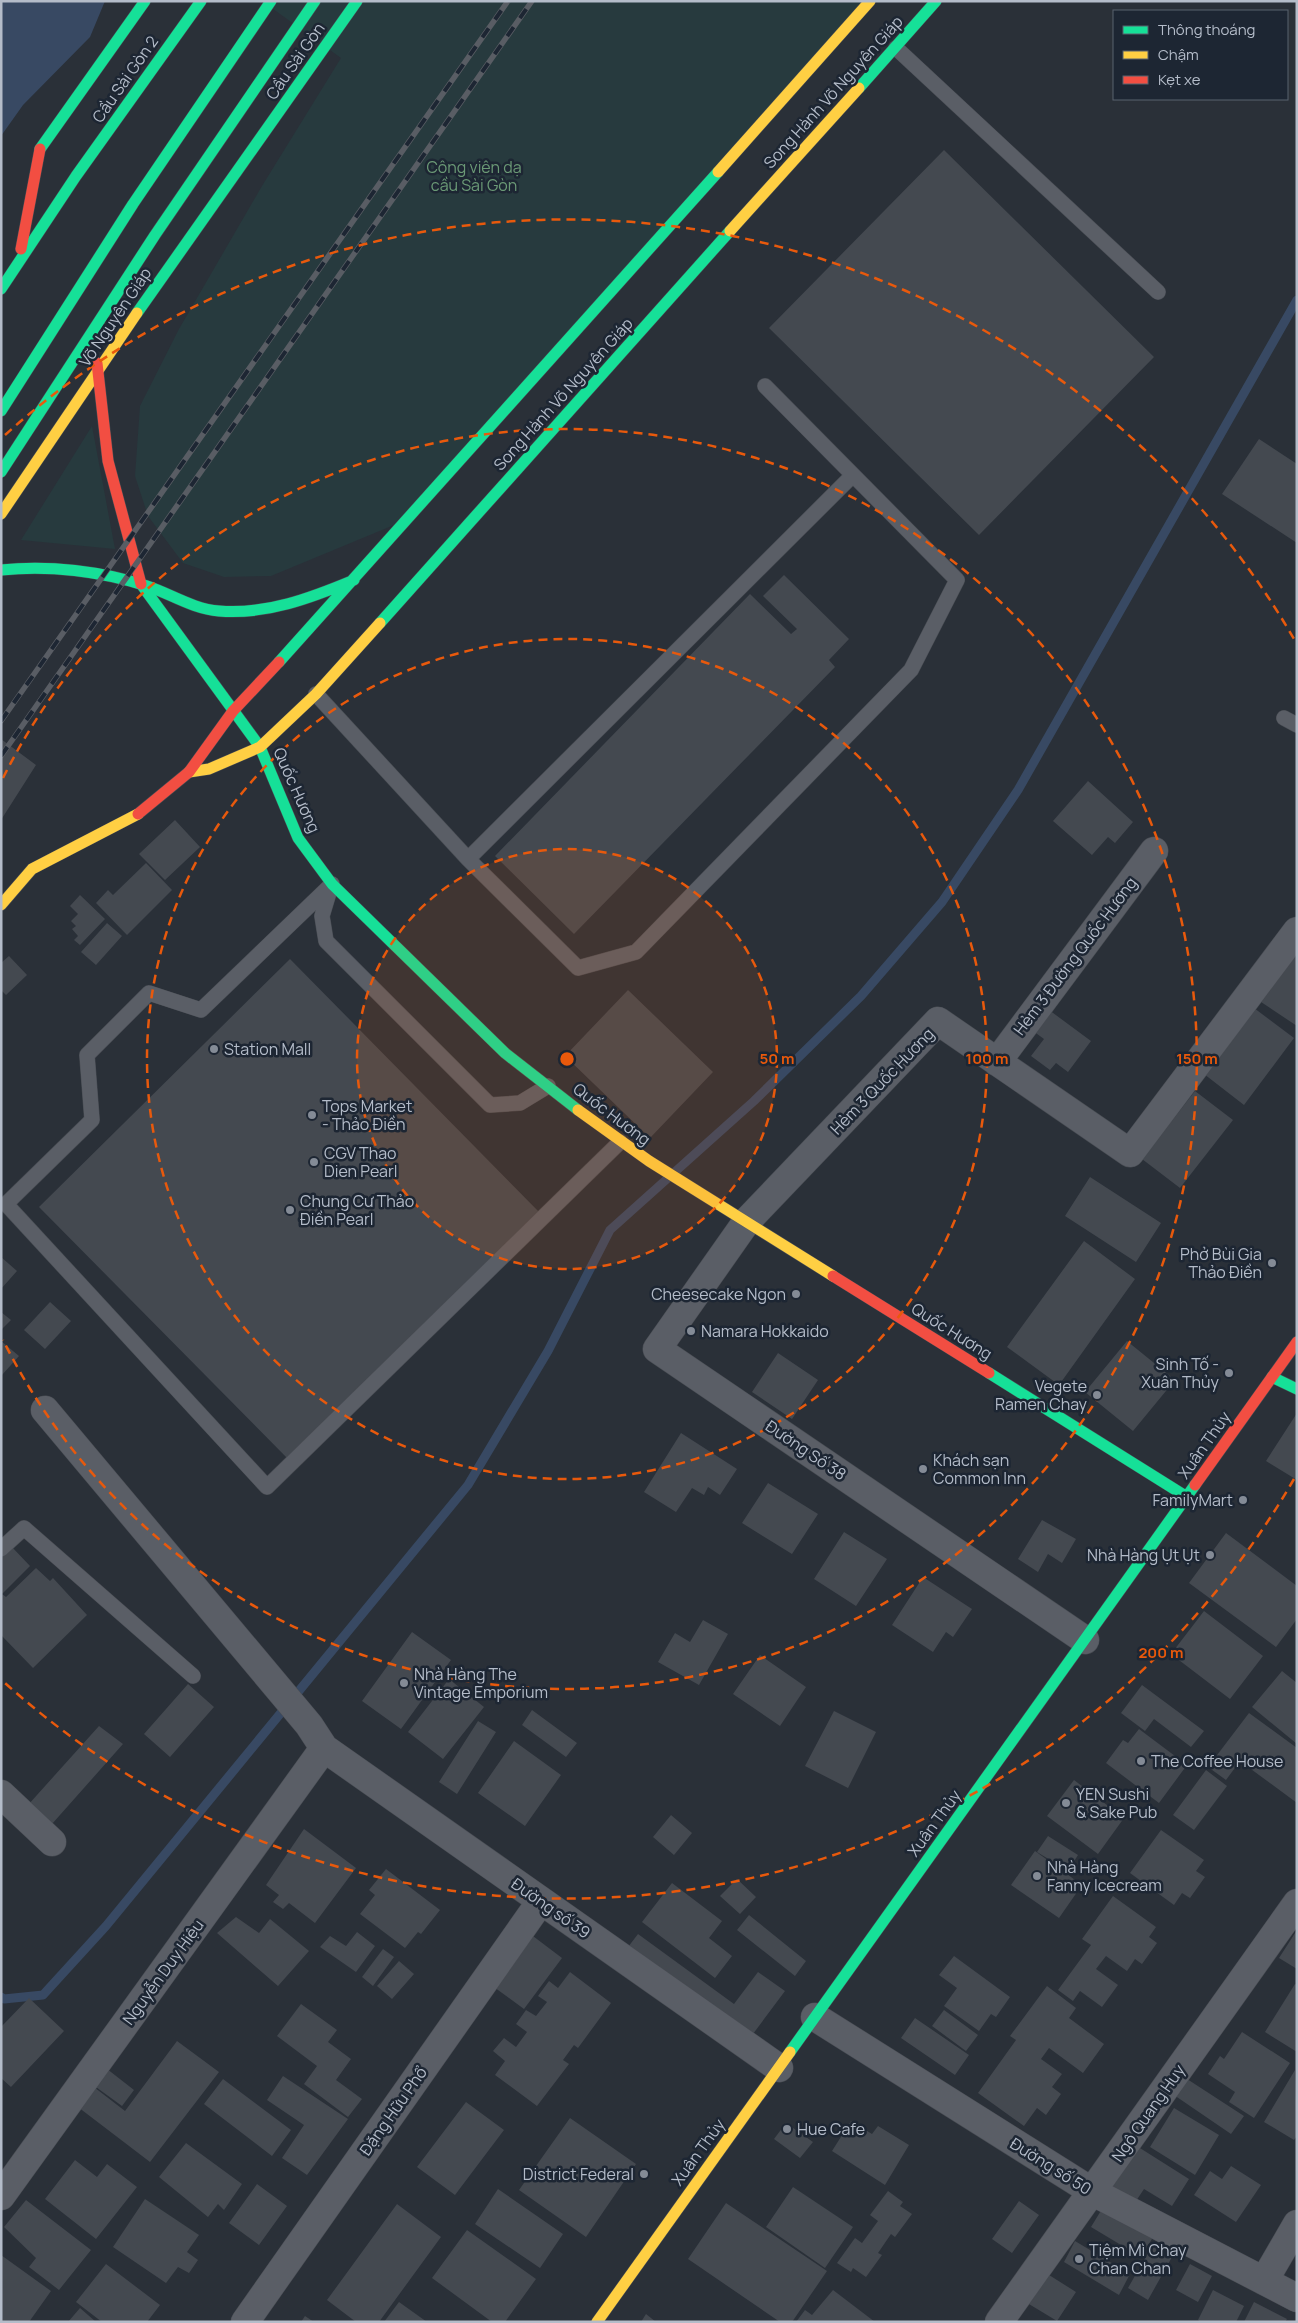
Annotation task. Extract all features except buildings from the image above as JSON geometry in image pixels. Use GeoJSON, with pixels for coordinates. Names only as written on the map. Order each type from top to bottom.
{"type":"FeatureCollection","features":[{"type":"Feature","properties":{"kind":"main road","name":"Cầu Sài Gòn 2"},"geometry":{"type":"LineString","coordinates":[[19,260],[40,149],[145,1]]}},
{"type":"Feature","properties":{"kind":"main road","name":"Cầu Sài Gòn 2"},"geometry":{"type":"LineString","coordinates":[[19,260],[76,176],[201,1]]}},
{"type":"Feature","properties":{"kind":"main road"},"geometry":{"type":"LineString","coordinates":[[1,411],[65,307],[200,101],[271,1]]}},
{"type":"Feature","properties":{"kind":"main road","name":"Cầu Sài Gòn"},"geometry":{"type":"LineString","coordinates":[[230,122],[315,1]]}},
{"type":"Feature","properties":{"kind":"main road","name":"Cầu Sài Gòn"},"geometry":{"type":"LineString","coordinates":[[259,140],[357,1]]}},
{"type":"Feature","properties":{"kind":"main road","name":"Song Hành Võ Nguyên Giáp"},"geometry":{"type":"LineString","coordinates":[[1,905],[32,869],[139,814],[189,772],[233,711],[354,580],[870,1]]}},
{"type":"Feature","properties":{"kind":"main road","name":"Song Hành Võ Nguyên Giáp"},"geometry":{"type":"LineString","coordinates":[[189,772],[209,768],[260,747],[316,694],[896,48],[936,1]]}},
{"type":"Feature","properties":{"kind":"main road","name":"Võ Nguyên Giáp"},"geometry":{"type":"LineString","coordinates":[[1,472],[93,327],[230,122]]}},
{"type":"Feature","properties":{"kind":"main road","name":"Võ Nguyên Giáp"},"geometry":{"type":"LineString","coordinates":[[1,514],[98,370],[259,140]]}},
{"type":"Feature","properties":{"kind":"main road"},"geometry":{"type":"LineString","coordinates":[[1,289],[19,260]]}},
{"type":"Feature","properties":{"kind":"main road"},"geometry":{"type":"LineString","coordinates":[[93,327],[108,461],[141,584]]}},
{"type":"Feature","properties":{"kind":"main road"},"geometry":{"type":"LineString","coordinates":[[1,570],[20,567],[72,572],[141,584],[174,598],[217,611],[257,612],[306,601],[354,580]]}},
{"type":"Feature","properties":{"kind":"main road","name":"Quốc Hương"},"geometry":{"type":"LineString","coordinates":[[141,584],[260,747],[298,838],[332,884],[505,1052],[620,1142],[648,1161],[747,1221],[1187,1498]]}},
{"type":"Feature","properties":{"kind":"main road","name":"Xuân Thủy"},"geometry":{"type":"LineString","coordinates":[[597,2322],[1297,1342]]}},
{"type":"Feature","properties":{"kind":"main road"},"geometry":{"type":"LineString","coordinates":[[1272,1377],[1297,1390]]}},
{"type":"Feature","properties":{"kind":"street","name":"Hẻm 3 Đường Quốc Hương"},"geometry":{"type":"LineString","coordinates":[[997,1062],[1154,851]]}},
{"type":"Feature","properties":{"kind":"street","name":"Hẻm 3 Quốc Hương"},"geometry":{"type":"LineString","coordinates":[[747,1221],[938,1021],[1130,1153],[1297,931]]}},
{"type":"Feature","properties":{"kind":"street","name":"Đường Số 38"},"geometry":{"type":"LineString","coordinates":[[747,1221],[657,1349],[1085,1640]]}},
{"type":"Feature","properties":{"kind":"street"},"geometry":{"type":"LineString","coordinates":[[45,1410],[309,1725],[324,1748]]}},
{"type":"Feature","properties":{"kind":"street","name":"Đường số 39"},"geometry":{"type":"LineString","coordinates":[[324,1748],[779,2068]]}},
{"type":"Feature","properties":{"kind":"street","name":"Nguyễn Duy Hiệu"},"geometry":{"type":"LineString","coordinates":[[4,2186],[324,1748]]}},
{"type":"Feature","properties":{"kind":"street"},"geometry":{"type":"LineString","coordinates":[[1,1794],[52,1842]]}},
{"type":"Feature","properties":{"kind":"street","name":"Đặng Hữu Phổ"},"geometry":{"type":"LineString","coordinates":[[245,2322],[542,1901]]}},
{"type":"Feature","properties":{"kind":"street","name":"Ngô Quang Huy"},"geometry":{"type":"LineString","coordinates":[[999,2322],[1297,1903]]}},
{"type":"Feature","properties":{"kind":"street","name":"Đường số 50"},"geometry":{"type":"LineString","coordinates":[[815,2017],[1093,2192],[1297,2298]]}},
{"type":"Feature","properties":{"kind":"street"},"geometry":{"type":"LineString","coordinates":[[1264,2281],[1297,2224]]}},
{"type":"Feature","properties":{"kind":"lane"},"geometry":{"type":"LineString","coordinates":[[896,48],[1158,292]]}},
{"type":"Feature","properties":{"kind":"lane"},"geometry":{"type":"LineString","coordinates":[[316,694],[468,859],[578,968],[636,952],[910,670],[957,580],[764,386]]}},
{"type":"Feature","properties":{"kind":"lane"},"geometry":{"type":"LineString","coordinates":[[468,859],[853,475]]}},
{"type":"Feature","properties":{"kind":"lane"},"geometry":{"type":"LineString","coordinates":[[332,884],[322,916],[326,941],[490,1105],[520,1103],[548,1086]]}},
{"type":"Feature","properties":{"kind":"lane"},"geometry":{"type":"LineString","coordinates":[[332,884],[201,1010],[149,993],[87,1055],[92,1120],[6,1204],[267,1487],[620,1142]]}},
{"type":"Feature","properties":{"kind":"lane"},"geometry":{"type":"LineString","coordinates":[[1,1549],[24,1528],[193,1676]]}},
{"type":"Feature","properties":{"kind":"green space","name":"Công viên dạ cầu Sài Gòn"},"geometry":{"type":"Polygon","coordinates":[[[262,1],[865,1],[394,525],[271,576],[224,577],[183,563],[148,516],[135,476],[140,406],[179,329],[262,186],[341,58],[262,1]]]}},
{"type":"Feature","properties":{"kind":"green space"},"geometry":{"type":"Polygon","coordinates":[[[92,426],[115,549],[21,540],[92,426]]]}},
{"type":"Feature","properties":{"kind":"water"},"geometry":{"type":"Polygon","coordinates":[[[1,1],[105,1],[90,37],[23,105],[1,136],[1,1]]]}},
{"type":"Feature","properties":{"kind":"waterway"},"geometry":{"type":"LineString","coordinates":[[1,1997],[4,1999],[43,1995],[106,1926],[468,1485],[548,1351],[610,1230],[754,1101],[861,996],[942,902],[1018,790],[1297,300]]}},
{"type":"Feature","properties":{"kind":"railway"},"geometry":{"type":"LineString","coordinates":[[1,721],[508,1]]}},
{"type":"Feature","properties":{"kind":"railway"},"geometry":{"type":"LineString","coordinates":[[1,756],[532,1]]}},
{"type":"Feature","properties":{"kind":"traffic: fast"},"geometry":{"type":"LineString","coordinates":[[40,149],[145,1]]}},
{"type":"Feature","properties":{"kind":"traffic: fast"},"geometry":{"type":"LineString","coordinates":[[1,289],[76,176],[201,1]]}},
{"type":"Feature","properties":{"kind":"traffic: fast"},"geometry":{"type":"LineString","coordinates":[[1,411],[133,204],[271,1]]}},
{"type":"Feature","properties":{"kind":"traffic: fast"},"geometry":{"type":"LineString","coordinates":[[1,472],[155,235],[315,1]]}},
{"type":"Feature","properties":{"kind":"traffic: fast"},"geometry":{"type":"LineString","coordinates":[[259,140],[357,1]]}},
{"type":"Feature","properties":{"kind":"traffic: fast"},"geometry":{"type":"LineString","coordinates":[[859,88],[936,1]]}},
{"type":"Feature","properties":{"kind":"traffic: fast"},"geometry":{"type":"LineString","coordinates":[[137,313],[259,140]]}},
{"type":"Feature","properties":{"kind":"traffic: fast"},"geometry":{"type":"LineString","coordinates":[[279,662],[718,172]]}},
{"type":"Feature","properties":{"kind":"traffic: fast"},"geometry":{"type":"LineString","coordinates":[[380,623],[730,231]]}},
{"type":"Feature","properties":{"kind":"traffic: fast"},"geometry":{"type":"LineString","coordinates":[[1,570],[38,568],[75,570],[112,576],[156,589],[209,610],[237,612],[288,604],[354,580]]}},
{"type":"Feature","properties":{"kind":"traffic: fast"},"geometry":{"type":"LineString","coordinates":[[141,584],[260,747],[298,838],[332,884],[505,1053],[578,1110]]}},
{"type":"Feature","properties":{"kind":"traffic: fast"},"geometry":{"type":"LineString","coordinates":[[989,1373],[1187,1497]]}},
{"type":"Feature","properties":{"kind":"traffic: fast"},"geometry":{"type":"LineString","coordinates":[[1272,1377],[1297,1389]]}},
{"type":"Feature","properties":{"kind":"traffic: fast"},"geometry":{"type":"LineString","coordinates":[[790,2052],[1195,1485]]}},
{"type":"Feature","properties":{"kind":"traffic: slow"},"geometry":{"type":"LineString","coordinates":[[718,172],[870,1]]}},
{"type":"Feature","properties":{"kind":"traffic: slow"},"geometry":{"type":"LineString","coordinates":[[730,231],[859,88]]}},
{"type":"Feature","properties":{"kind":"traffic: slow"},"geometry":{"type":"LineString","coordinates":[[1,514],[137,313]]}},
{"type":"Feature","properties":{"kind":"traffic: slow"},"geometry":{"type":"LineString","coordinates":[[189,772],[209,769],[260,747],[316,694],[380,623]]}},
{"type":"Feature","properties":{"kind":"traffic: slow"},"geometry":{"type":"LineString","coordinates":[[1,905],[32,869],[138,814]]}},
{"type":"Feature","properties":{"kind":"traffic: slow"},"geometry":{"type":"LineString","coordinates":[[578,1110],[649,1161],[833,1276]]}},
{"type":"Feature","properties":{"kind":"traffic: slow"},"geometry":{"type":"LineString","coordinates":[[597,2322],[790,2052]]}},
{"type":"Feature","properties":{"kind":"traffic: jam"},"geometry":{"type":"LineString","coordinates":[[21,249],[40,149]]}},
{"type":"Feature","properties":{"kind":"traffic: jam"},"geometry":{"type":"LineString","coordinates":[[97,363],[108,461],[141,584]]}},
{"type":"Feature","properties":{"kind":"traffic: jam"},"geometry":{"type":"LineString","coordinates":[[138,814],[189,772],[233,711],[279,662]]}},
{"type":"Feature","properties":{"kind":"traffic: jam"},"geometry":{"type":"LineString","coordinates":[[833,1276],[989,1373]]}},
{"type":"Feature","properties":{"kind":"traffic: jam"},"geometry":{"type":"LineString","coordinates":[[1195,1485],[1297,1342]]}},
{"type":"Feature","properties":{"kind":"place","name":"Station Mall"},"geometry":{"type":"Point","coordinates":[214,1049]}},
{"type":"Feature","properties":{"kind":"place","name":"Tops Market - Thảo Điền"},"geometry":{"type":"Point","coordinates":[312,1115]}},
{"type":"Feature","properties":{"kind":"place","name":"CGV Thao Dien Pearl"},"geometry":{"type":"Point","coordinates":[314,1162]}},
{"type":"Feature","properties":{"kind":"place","name":"Chung Cư Thảo Điền Pearl"},"geometry":{"type":"Point","coordinates":[290,1210]}},
{"type":"Feature","properties":{"kind":"place","name":"Phở Bùi Gia Thảo Điền"},"geometry":{"type":"Point","coordinates":[1272,1263]}},
{"type":"Feature","properties":{"kind":"place","name":"Cheesecake Ngon"},"geometry":{"type":"Point","coordinates":[796,1294]}},
{"type":"Feature","properties":{"kind":"place","name":"Namara Hokkaido"},"geometry":{"type":"Point","coordinates":[691,1331]}},
{"type":"Feature","properties":{"kind":"place","name":"Sinh Tố - Xuân Thủy"},"geometry":{"type":"Point","coordinates":[1229,1373]}},
{"type":"Feature","properties":{"kind":"place","name":"Vegete Ramen Chay"},"geometry":{"type":"Point","coordinates":[1097,1395]}},
{"type":"Feature","properties":{"kind":"place","name":"Khách sạn Common Inn"},"geometry":{"type":"Point","coordinates":[923,1469]}},
{"type":"Feature","properties":{"kind":"place","name":"FamilyMart"},"geometry":{"type":"Point","coordinates":[1243,1500]}},
{"type":"Feature","properties":{"kind":"place","name":"Nhà Hàng Ụt Ụt"},"geometry":{"type":"Point","coordinates":[1210,1555]}},
{"type":"Feature","properties":{"kind":"place","name":"Nhà Hàng The Vintage Emporium"},"geometry":{"type":"Point","coordinates":[404,1683]}},
{"type":"Feature","properties":{"kind":"place","name":"The Coffee House"},"geometry":{"type":"Point","coordinates":[1141,1761]}},
{"type":"Feature","properties":{"kind":"place","name":"YEN Sushi & Sake Pub"},"geometry":{"type":"Point","coordinates":[1066,1803]}},
{"type":"Feature","properties":{"kind":"place","name":"Nhà Hàng Fanny Icecream"},"geometry":{"type":"Point","coordinates":[1037,1876]}},
{"type":"Feature","properties":{"kind":"place","name":"Hue Cafe"},"geometry":{"type":"Point","coordinates":[787,2129]}},
{"type":"Feature","properties":{"kind":"place","name":"District Federal"},"geometry":{"type":"Point","coordinates":[644,2174]}},
{"type":"Feature","properties":{"kind":"place","name":"Tiệm Mì Chay Chan Chan"},"geometry":{"type":"Point","coordinates":[1079,2259]}}]}
